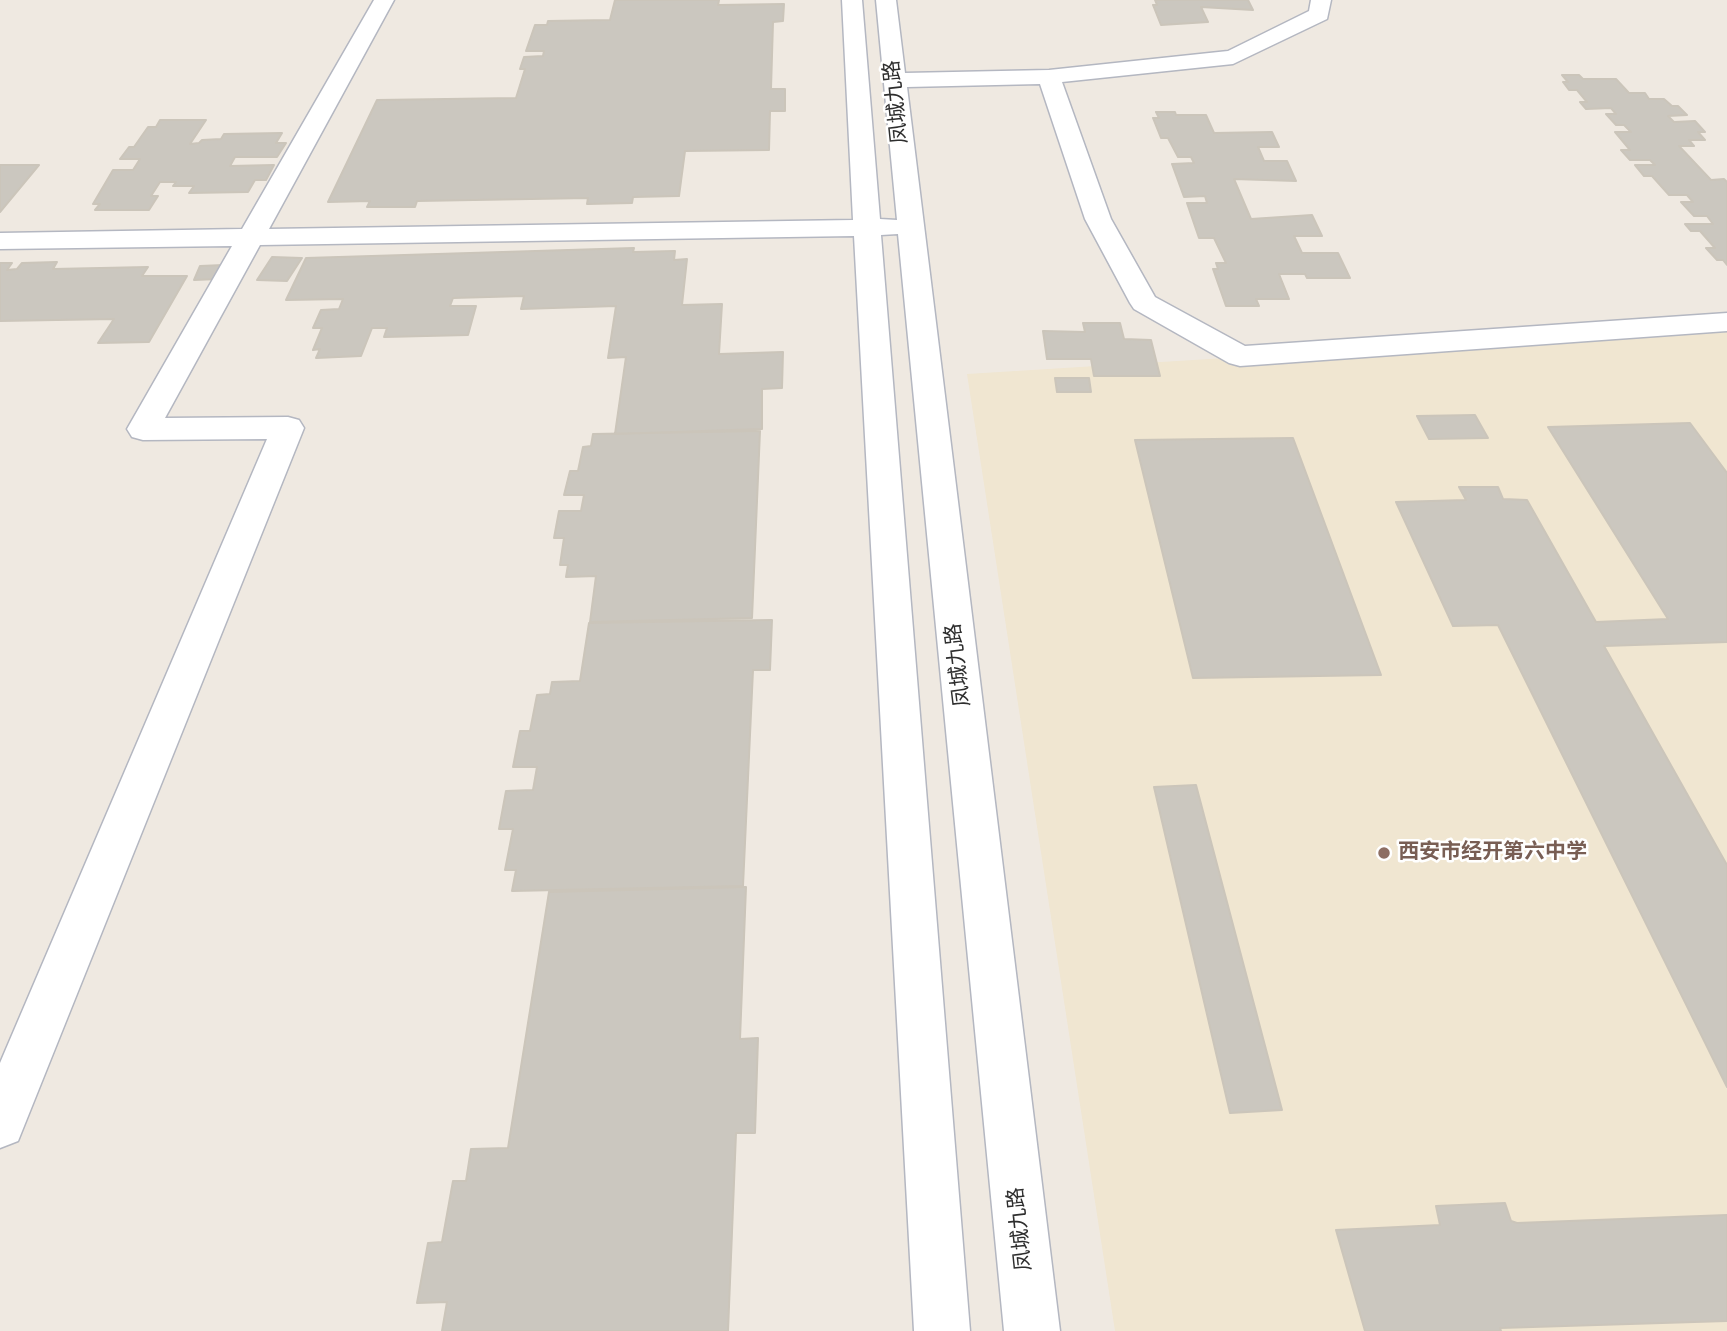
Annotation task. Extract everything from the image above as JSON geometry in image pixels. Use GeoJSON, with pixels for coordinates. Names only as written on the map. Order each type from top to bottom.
{"type":"FeatureCollection","features":[{"type":"Feature","properties":{"kind":"street"},"geometry":{"type":"LineString","coordinates":[[0,1124],[288,428],[143,429],[384,0]]}},
{"type":"Feature","properties":{"kind":"street","name":"凤城九路"},"geometry":{"type":"LineString","coordinates":[[852,0],[942,1331]]}},
{"type":"Feature","properties":{"kind":"street","name":"凤城九路"},"geometry":{"type":"LineString","coordinates":[[886,0],[1032,1331]]}},
{"type":"Feature","properties":{"kind":"street"},"geometry":{"type":"LineString","coordinates":[[895,80],[1049,77],[1233,57],[1319,15],[1321,0]]}},
{"type":"Feature","properties":{"kind":"street"},"geometry":{"type":"LineString","coordinates":[[1049,77],[1098,219],[1144,303],[1240,356],[1727,322]]}},
{"type":"Feature","properties":{"kind":"street"},"geometry":{"type":"LineString","coordinates":[[0,241],[909,227]]}},
{"type":"Feature","properties":{"kind":"shaded area","name":"西安市经开第六中学"},"geometry":{"type":"Polygon","coordinates":[[[1727,327],[1727,1331],[1115,1331],[967,374],[1727,327]]]}},
{"type":"Feature","properties":{"kind":"building"},"geometry":{"type":"Polygon","coordinates":[[[615,0],[719,0],[718,5],[784,4],[783,21],[773,22],[771,89],[785,89],[785,111],[770,111],[769,150],[685,151],[679,196],[633,197],[632,203],[587,204],[588,198],[417,201],[415,207],[367,207],[370,201],[328,202],[377,100],[516,98],[525,69],[520,69],[524,57],[543,56],[544,51],[526,51],[535,25],[547,25],[548,21],[610,20],[615,0]]]}},
{"type":"Feature","properties":{"kind":"building"},"geometry":{"type":"Polygon","coordinates":[[[1155,0],[1248,0],[1253,10],[1201,7],[1208,22],[1161,25],[1153,5],[1157,5],[1155,0]]]}},
{"type":"Feature","properties":{"kind":"building"},"geometry":{"type":"Polygon","coordinates":[[[1562,75],[1579,75],[1583,79],[1616,79],[1629,93],[1645,93],[1649,99],[1664,99],[1672,106],[1678,106],[1687,115],[1668,116],[1674,122],[1695,121],[1705,132],[1698,132],[1705,140],[1689,140],[1694,146],[1679,146],[1711,180],[1724,179],[1727,182],[1727,265],[1723,260],[1717,260],[1706,248],[1715,248],[1700,231],[1691,231],[1685,224],[1713,224],[1707,216],[1694,216],[1681,202],[1693,202],[1687,195],[1669,195],[1652,176],[1644,176],[1635,165],[1655,165],[1650,160],[1630,160],[1621,150],[1630,150],[1615,132],[1631,132],[1624,125],[1616,125],[1606,114],[1616,114],[1611,108],[1586,109],[1580,102],[1587,102],[1577,90],[1569,90],[1563,82],[1568,82],[1562,75]]]}},
{"type":"Feature","properties":{"kind":"building"},"geometry":{"type":"Polygon","coordinates":[[[1156,112],[1206,115],[1214,133],[1272,132],[1279,147],[1258,147],[1264,161],[1287,161],[1296,181],[1234,179],[1251,219],[1312,215],[1322,236],[1294,236],[1302,253],[1338,253],[1350,278],[1307,278],[1305,274],[1279,274],[1289,299],[1256,299],[1259,306],[1226,306],[1213,269],[1218,269],[1216,263],[1226,263],[1214,238],[1199,238],[1187,203],[1207,203],[1205,196],[1184,197],[1172,164],[1194,163],[1191,157],[1178,157],[1168,138],[1161,138],[1153,118],[1159,118],[1156,112]]]}},
{"type":"Feature","properties":{"kind":"building"},"geometry":{"type":"Polygon","coordinates":[[[160,120],[206,120],[190,144],[221,139],[224,134],[282,133],[276,143],[286,143],[277,157],[235,157],[230,166],[274,165],[266,180],[255,180],[248,192],[189,193],[194,186],[173,186],[176,182],[160,182],[151,196],[158,196],[149,210],[95,210],[100,204],[93,204],[113,170],[133,170],[140,159],[120,159],[129,147],[134,147],[148,127],[156,127],[160,120]]]}},
{"type":"Feature","properties":{"kind":"building"},"geometry":{"type":"Polygon","coordinates":[[[0,165],[39,165],[0,212],[0,165]]]}},
{"type":"Feature","properties":{"kind":"building"},"geometry":{"type":"Polygon","coordinates":[[[634,248],[633,252],[675,251],[674,260],[687,259],[682,305],[722,304],[719,354],[783,352],[782,388],[762,389],[762,429],[615,434],[626,357],[608,358],[616,306],[521,309],[524,296],[453,298],[450,306],[476,306],[468,335],[384,337],[387,328],[372,328],[361,356],[316,358],[320,349],[313,350],[322,328],[313,328],[321,310],[339,309],[343,299],[286,300],[306,258],[634,248]]]}},
{"type":"Feature","properties":{"kind":"building"},"geometry":{"type":"Polygon","coordinates":[[[272,257],[302,258],[287,281],[257,280],[272,257]]]}},
{"type":"Feature","properties":{"kind":"building"},"geometry":{"type":"Polygon","coordinates":[[[57,262],[53,269],[148,267],[142,276],[187,276],[149,342],[98,343],[114,319],[0,321],[0,263],[12,263],[7,270],[17,269],[22,263],[57,262]]]}},
{"type":"Feature","properties":{"kind":"building"},"geometry":{"type":"Polygon","coordinates":[[[224,265],[218,279],[194,280],[200,266],[224,265]]]}},
{"type":"Feature","properties":{"kind":"building"},"geometry":{"type":"Polygon","coordinates":[[[1083,323],[1120,323],[1124,339],[1151,340],[1160,376],[1094,376],[1091,359],[1047,359],[1043,331],[1085,332],[1083,323]]]}},
{"type":"Feature","properties":{"kind":"building"},"geometry":{"type":"Polygon","coordinates":[[[1055,378],[1089,378],[1091,392],[1057,392],[1055,378]]]}},
{"type":"Feature","properties":{"kind":"building"},"geometry":{"type":"Polygon","coordinates":[[[1475,415],[1488,438],[1429,439],[1417,416],[1475,415]]]}},
{"type":"Feature","properties":{"kind":"building"},"geometry":{"type":"Polygon","coordinates":[[[1690,423],[1727,473],[1727,642],[1604,646],[1727,865],[1727,1087],[1498,625],[1453,626],[1396,502],[1466,500],[1459,487],[1498,487],[1503,499],[1527,500],[1596,622],[1668,619],[1548,427],[1690,423]]]}},
{"type":"Feature","properties":{"kind":"building"},"geometry":{"type":"Polygon","coordinates":[[[760,431],[752,618],[590,622],[596,576],[566,577],[568,565],[560,565],[564,538],[554,538],[559,511],[581,511],[584,495],[564,495],[570,471],[578,471],[583,447],[591,446],[593,434],[760,431]]]}},
{"type":"Feature","properties":{"kind":"building"},"geometry":{"type":"Polygon","coordinates":[[[1293,438],[1381,675],[1193,678],[1135,440],[1293,438]]]}},
{"type":"Feature","properties":{"kind":"building"},"geometry":{"type":"Polygon","coordinates":[[[772,620],[770,670],[753,670],[743,886],[512,891],[516,870],[505,870],[513,829],[499,829],[506,791],[533,790],[537,767],[513,767],[520,731],[530,731],[537,695],[550,694],[552,682],[580,681],[589,623],[772,620]]]}},
{"type":"Feature","properties":{"kind":"building"},"geometry":{"type":"Polygon","coordinates":[[[1196,785],[1282,1110],[1230,1113],[1154,787],[1196,785]]]}},
{"type":"Feature","properties":{"kind":"building"},"geometry":{"type":"Polygon","coordinates":[[[746,887],[740,1039],[758,1038],[755,1133],[736,1133],[728,1331],[442,1331],[447,1302],[417,1303],[428,1243],[442,1242],[453,1181],[466,1181],[471,1149],[508,1148],[549,892],[746,887]]]}},
{"type":"Feature","properties":{"kind":"building"},"geometry":{"type":"Polygon","coordinates":[[[1505,1203],[1511,1221],[1517,1223],[1727,1215],[1727,1321],[1500,1328],[1501,1331],[1365,1331],[1336,1230],[1440,1225],[1436,1206],[1505,1203]]]}},
{"type":"Feature","properties":{"kind":"place","name":"西安市经开第六中学"},"geometry":{"type":"Point","coordinates":[1384,853]}}]}
